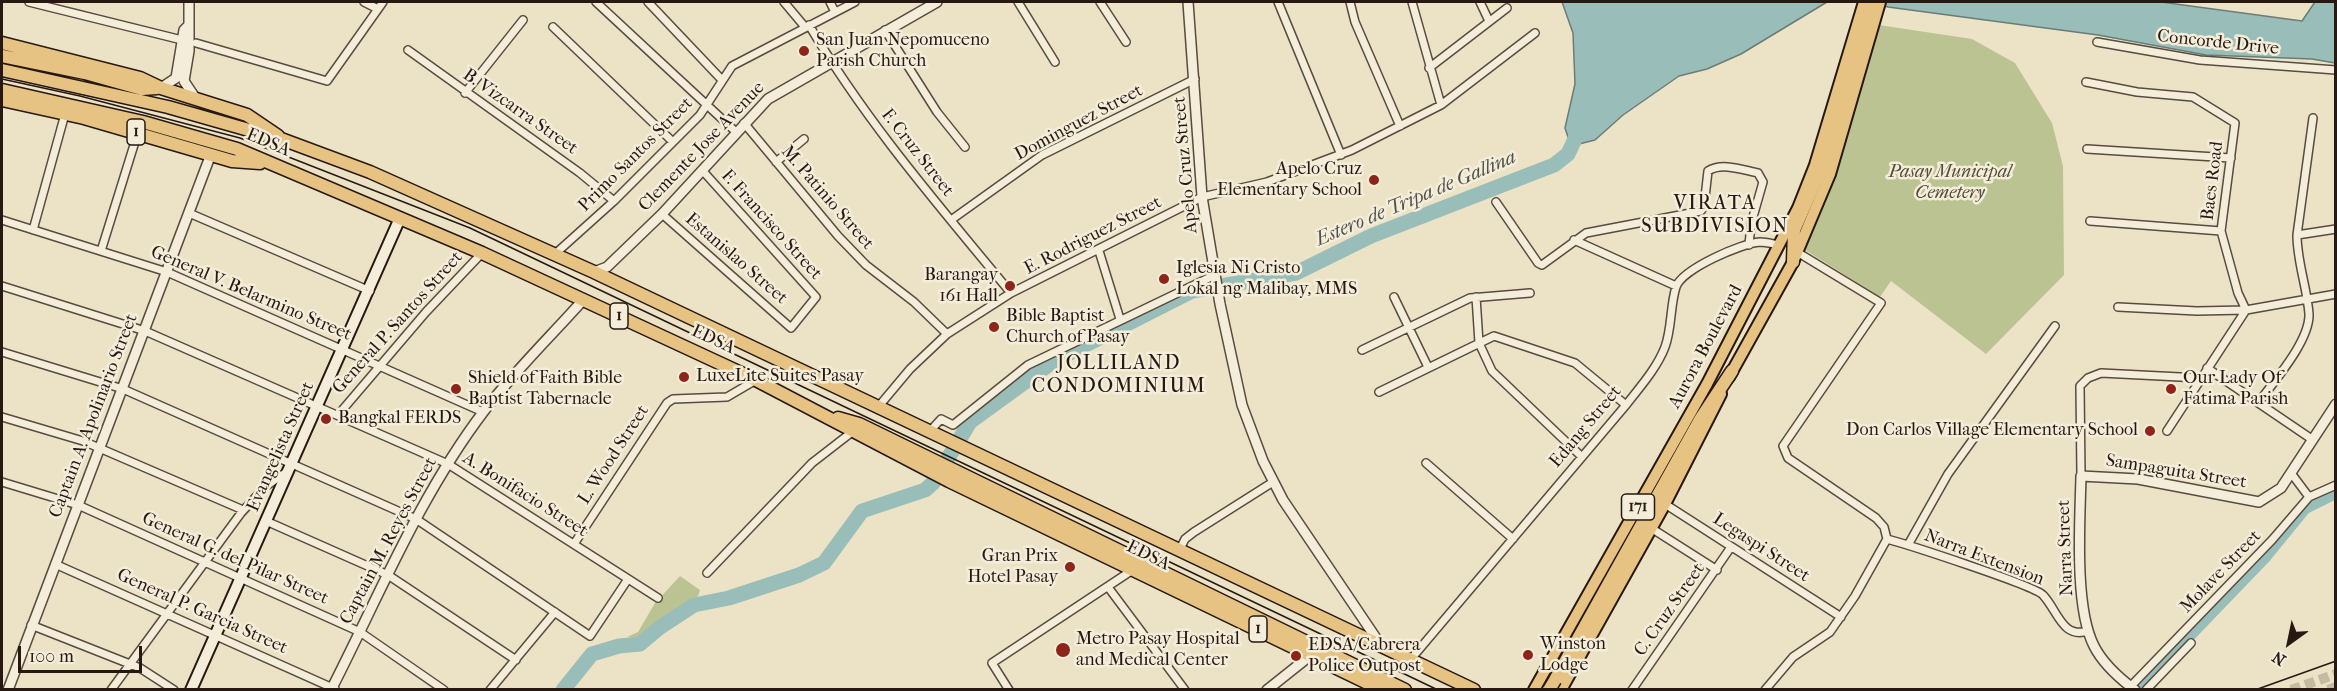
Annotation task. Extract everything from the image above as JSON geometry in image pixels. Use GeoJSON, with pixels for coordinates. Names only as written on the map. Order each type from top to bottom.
{"type":"FeatureCollection","features":[{"type":"Feature","properties":{"kind":"highway"},"geometry":{"type":"LineString","coordinates":[[1795,257],[1794,230],[1821,169],[1871,4]]}},
{"type":"Feature","properties":{"kind":"highway","name":"1"},"geometry":{"type":"LineString","coordinates":[[2,44],[119,71],[161,88],[197,99]]}},
{"type":"Feature","properties":{"kind":"highway","name":"1"},"geometry":{"type":"LineString","coordinates":[[2,56],[142,88],[161,88]]}},
{"type":"Feature","properties":{"kind":"highway","name":"EDSA"},"geometry":{"type":"LineString","coordinates":[[2,70],[142,100],[284,140],[370,172],[555,254],[933,431],[1474,690]]}},
{"type":"Feature","properties":{"kind":"highway","name":"EDSA"},"geometry":{"type":"LineString","coordinates":[[2,90],[189,134],[270,163],[482,253],[756,380],[825,414],[852,432],[921,461],[949,481],[1382,690]]}},
{"type":"Feature","properties":{"kind":"highway","name":"EDSA"},"geometry":{"type":"LineString","coordinates":[[197,99],[247,115],[284,140]]}},
{"type":"Feature","properties":{"kind":"highway","name":"1"},"geometry":{"type":"LineString","coordinates":[[2,100],[138,132],[232,161],[270,163]]}},
{"type":"Feature","properties":{"kind":"highway"},"geometry":{"type":"LineString","coordinates":[[1549,690],[1701,418],[1732,370]]}},
{"type":"Feature","properties":{"kind":"highway"},"geometry":{"type":"LineString","coordinates":[[825,414],[859,424],[921,461],[1405,690]]}},
{"type":"Feature","properties":{"kind":"main road","name":"Aurora Boulevard"},"geometry":{"type":"LineString","coordinates":[[1534,690],[1701,394],[1779,245],[1815,165],[1871,4]]}},
{"type":"Feature","properties":{"kind":"main road","name":"Aurora Boulevard"},"geometry":{"type":"LineString","coordinates":[[1563,686],[1665,504],[1708,423],[1732,370],[1795,257],[1830,174],[1871,4]]}},
{"type":"Feature","properties":{"kind":"main road","name":"Evangelista Street"},"geometry":{"type":"LineString","coordinates":[[191,690],[370,291],[400,218]]}},
{"type":"Feature","properties":{"kind":"main road"},"geometry":{"type":"LineString","coordinates":[[1544,672],[1550,684],[1563,686]]}},
{"type":"Feature","properties":{"kind":"street"},"geometry":{"type":"LineString","coordinates":[[29,2],[189,41],[327,81],[383,2]]}},
{"type":"Feature","properties":{"kind":"street"},"geometry":{"type":"LineString","coordinates":[[189,2],[189,41],[184,81],[197,99]]}},
{"type":"Feature","properties":{"kind":"street"},"geometry":{"type":"LineString","coordinates":[[364,2],[378,9]]}},
{"type":"Feature","properties":{"kind":"street"},"geometry":{"type":"LineString","coordinates":[[596,2],[708,103],[736,132]]}},
{"type":"Feature","properties":{"kind":"street"},"geometry":{"type":"LineString","coordinates":[[648,2],[722,80]]}},
{"type":"Feature","properties":{"kind":"street","name":"F. Cruz Street"},"geometry":{"type":"LineString","coordinates":[[784,2],[807,26],[876,126],[1011,293]]}},
{"type":"Feature","properties":{"kind":"street"},"geometry":{"type":"LineString","coordinates":[[830,2],[835,12]]}},
{"type":"Feature","properties":{"kind":"street","name":"Primo Santos Street"},"geometry":{"type":"LineString","coordinates":[[555,254],[614,201],[700,115],[732,66],[855,2]]}},
{"type":"Feature","properties":{"kind":"street","name":"Clemente Jose Avenue"},"geometry":{"type":"LineString","coordinates":[[594,272],[607,267],[662,213],[768,99],[830,61],[937,2]]}},
{"type":"Feature","properties":{"kind":"street"},"geometry":{"type":"LineString","coordinates":[[1018,2],[1055,62]]}},
{"type":"Feature","properties":{"kind":"street"},"geometry":{"type":"LineString","coordinates":[[1100,2],[1126,42]]}},
{"type":"Feature","properties":{"kind":"street","name":"Apelo Cruz Street"},"geometry":{"type":"LineString","coordinates":[[1188,2],[1202,197],[1215,279],[1242,405],[1273,482],[1303,533],[1380,644]]}},
{"type":"Feature","properties":{"kind":"street"},"geometry":{"type":"LineString","coordinates":[[1278,2],[1341,155]]}},
{"type":"Feature","properties":{"kind":"street"},"geometry":{"type":"LineString","coordinates":[[1350,2],[1355,22],[1400,126]]}},
{"type":"Feature","properties":{"kind":"street"},"geometry":{"type":"LineString","coordinates":[[1412,2],[1441,105]]}},
{"type":"Feature","properties":{"kind":"street"},"geometry":{"type":"LineString","coordinates":[[1480,2],[1489,21]]}},
{"type":"Feature","properties":{"kind":"street"},"geometry":{"type":"LineString","coordinates":[[1429,68],[1507,8]]}},
{"type":"Feature","properties":{"kind":"street"},"geometry":{"type":"LineString","coordinates":[[465,93],[523,20]]}},
{"type":"Feature","properties":{"kind":"street"},"geometry":{"type":"LineString","coordinates":[[553,27],[673,142]]}},
{"type":"Feature","properties":{"kind":"street"},"geometry":{"type":"LineString","coordinates":[[885,30],[938,112],[965,147]]}},
{"type":"Feature","properties":{"kind":"street","name":"E. Rodriguez Street"},"geometry":{"type":"LineString","coordinates":[[879,406],[910,369],[946,334],[1011,293],[1099,251],[1202,197],[1268,182],[1341,155],[1400,126],[1441,105],[1535,33]]}},
{"type":"Feature","properties":{"kind":"street"},"geometry":{"type":"LineString","coordinates":[[161,88],[176,78],[189,41]]}},
{"type":"Feature","properties":{"kind":"street","name":"Concorde Drive"},"geometry":{"type":"LineString","coordinates":[[2097,42],[2200,60],[2336,70]]}},
{"type":"Feature","properties":{"kind":"street","name":"B. Vizcarra Street"},"geometry":{"type":"LineString","coordinates":[[408,50],[465,93],[580,172],[614,201]]}},
{"type":"Feature","properties":{"kind":"street","name":"Dominguez Street"},"geometry":{"type":"LineString","coordinates":[[951,220],[1042,155],[1195,79]]}},
{"type":"Feature","properties":{"kind":"street","name":"Baes Road"},"geometry":{"type":"LineString","coordinates":[[2086,82],[2137,92],[2193,97],[2235,123],[2221,231],[2238,293],[2246,310]]}},
{"type":"Feature","properties":{"kind":"street"},"geometry":{"type":"LineString","coordinates":[[33,230],[64,114]]}},
{"type":"Feature","properties":{"kind":"street"},"geometry":{"type":"LineString","coordinates":[[2259,402],[2305,333],[2309,317],[2297,251],[2297,235],[2313,118]]}},
{"type":"Feature","properties":{"kind":"street","name":"M. Patinio Street"},"geometry":{"type":"LineString","coordinates":[[744,123],[866,265],[898,288],[946,334]]}},
{"type":"Feature","properties":{"kind":"street"},"geometry":{"type":"LineString","coordinates":[[102,251],[138,132]]}},
{"type":"Feature","properties":{"kind":"street"},"geometry":{"type":"LineString","coordinates":[[776,162],[804,139]]}},
{"type":"Feature","properties":{"kind":"street"},"geometry":{"type":"LineString","coordinates":[[2087,149],[2230,158]]}},
{"type":"Feature","properties":{"kind":"street","name":"Captain A. Apolinario Street"},"geometry":{"type":"LineString","coordinates":[[8,689],[211,154]]}},
{"type":"Feature","properties":{"kind":"street"},"geometry":{"type":"LineString","coordinates":[[1496,202],[1540,265],[1586,233],[1701,211],[1704,206],[1708,171],[1722,167],[1758,173],[1763,182],[1751,224],[1749,245]]}},
{"type":"Feature","properties":{"kind":"street","name":"F. Francisco Street"},"geometry":{"type":"LineString","coordinates":[[702,170],[816,297],[791,328]]}},
{"type":"Feature","properties":{"kind":"street"},"geometry":{"type":"LineString","coordinates":[[189,213],[370,291]]}},
{"type":"Feature","properties":{"kind":"street","name":"Estanislao Street"},"geometry":{"type":"LineString","coordinates":[[662,213],[791,328]]}},
{"type":"Feature","properties":{"kind":"street","name":"General V. Belarmino Street"},"geometry":{"type":"LineString","coordinates":[[2,220],[167,272],[483,412]]}},
{"type":"Feature","properties":{"kind":"street"},"geometry":{"type":"LineString","coordinates":[[2090,221],[2221,231]]}},
{"type":"Feature","properties":{"kind":"street"},"geometry":{"type":"LineString","coordinates":[[2297,235],[2336,230]]}},
{"type":"Feature","properties":{"kind":"street"},"geometry":{"type":"LineString","coordinates":[[1574,240],[1676,286],[1702,264],[1749,245],[1760,242],[1779,245]]}},
{"type":"Feature","properties":{"kind":"street"},"geometry":{"type":"LineString","coordinates":[[1099,251],[1120,319]]}},
{"type":"Feature","properties":{"kind":"street","name":"General P. Santos Street"},"geometry":{"type":"LineString","coordinates":[[338,415],[426,312],[482,253]]}},
{"type":"Feature","properties":{"kind":"street"},"geometry":{"type":"LineString","coordinates":[[1765,690],[1793,657],[1830,632],[1887,539],[1884,527],[1876,518],[1788,458],[1783,451],[1783,446],[1881,303],[1795,257]]}},
{"type":"Feature","properties":{"kind":"street"},"geometry":{"type":"LineString","coordinates":[[933,431],[939,420],[953,425],[1028,365],[1120,319],[1215,279]]}},
{"type":"Feature","properties":{"kind":"street","name":"A. Bonifacio Street"},"geometry":{"type":"LineString","coordinates":[[2,286],[145,331],[448,464],[658,598]]}},
{"type":"Feature","properties":{"kind":"street","name":"Edang Street"},"geometry":{"type":"LineString","coordinates":[[1411,659],[1626,405],[1654,367],[1665,346],[1676,286]]}},
{"type":"Feature","properties":{"kind":"street"},"geometry":{"type":"LineString","coordinates":[[1362,350],[1476,297],[1530,293]]}},
{"type":"Feature","properties":{"kind":"street"},"geometry":{"type":"LineString","coordinates":[[2118,307],[2197,311],[2246,310],[2336,294]]}},
{"type":"Feature","properties":{"kind":"street"},"geometry":{"type":"LineString","coordinates":[[1394,297],[1428,367]]}},
{"type":"Feature","properties":{"kind":"street"},"geometry":{"type":"LineString","coordinates":[[1476,297],[1479,343],[1492,371],[1582,457]]}},
{"type":"Feature","properties":{"kind":"street","name":"Captain M. Reyes Street"},"geometry":{"type":"LineString","coordinates":[[333,689],[416,519],[448,464],[483,412],[584,299]]}},
{"type":"Feature","properties":{"kind":"street"},"geometry":{"type":"LineString","coordinates":[[2167,431],[2246,310]]}},
{"type":"Feature","properties":{"kind":"street"},"geometry":{"type":"LineString","coordinates":[[1908,545],[1948,474],[2055,326]]}},
{"type":"Feature","properties":{"kind":"street"},"geometry":{"type":"LineString","coordinates":[[1379,392],[1494,336],[1575,363],[1626,405]]}},
{"type":"Feature","properties":{"kind":"street"},"geometry":{"type":"LineString","coordinates":[[2,352],[123,389],[289,468],[416,519],[590,636],[628,579]]}},
{"type":"Feature","properties":{"kind":"street"},"geometry":{"type":"LineString","coordinates":[[2207,368],[2313,440]]}},
{"type":"Feature","properties":{"kind":"street","name":"Narra Street"},"geometry":{"type":"LineString","coordinates":[[2133,688],[2113,672],[2095,647],[2088,631],[2082,591],[2080,387],[2088,378],[2101,374],[2200,378]]}},
{"type":"Feature","properties":{"kind":"street","name":"L. Wood Street"},"geometry":{"type":"LineString","coordinates":[[574,544],[667,402],[673,399],[727,397],[756,380]]}},
{"type":"Feature","properties":{"kind":"street"},"geometry":{"type":"LineString","coordinates":[[2336,404],[2291,474],[2309,497],[2336,485]]}},
{"type":"Feature","properties":{"kind":"street"},"geometry":{"type":"LineString","coordinates":[[2,417],[100,448],[243,510]]}},
{"type":"Feature","properties":{"kind":"street"},"geometry":{"type":"LineString","coordinates":[[707,573],[813,463],[852,432]]}},
{"type":"Feature","properties":{"kind":"street"},"geometry":{"type":"LineString","coordinates":[[1426,463],[1513,539]]}},
{"type":"Feature","properties":{"kind":"street"},"geometry":{"type":"LineString","coordinates":[[111,690],[169,614],[243,510],[265,487],[289,468]]}},
{"type":"Feature","properties":{"kind":"street","name":"Sampaguita Street"},"geometry":{"type":"LineString","coordinates":[[2081,476],[2138,479],[2259,502],[2266,500],[2281,488],[2291,474]]}},
{"type":"Feature","properties":{"kind":"street","name":"General G. del Pilar Street"},"geometry":{"type":"LineString","coordinates":[[2,482],[78,505],[360,632],[444,690]]}},
{"type":"Feature","properties":{"kind":"street"},"geometry":{"type":"LineString","coordinates":[[1180,549],[1185,539],[1194,532],[1273,482]]}},
{"type":"Feature","properties":{"kind":"street","name":"Molave Street"},"geometry":{"type":"LineString","coordinates":[[2133,688],[2258,556],[2309,497]]}},
{"type":"Feature","properties":{"kind":"street","name":"Legaspi Street"},"geometry":{"type":"LineString","coordinates":[[1665,504],[1841,617]]}},
{"type":"Feature","properties":{"kind":"street"},"geometry":{"type":"LineString","coordinates":[[266,521],[388,575],[516,660]]}},
{"type":"Feature","properties":{"kind":"street"},"geometry":{"type":"LineString","coordinates":[[1651,528],[1717,570]]}},
{"type":"Feature","properties":{"kind":"street","name":"Narra Extension"},"geometry":{"type":"LineString","coordinates":[[1887,539],[2041,593],[2068,631],[2079,634],[2088,631]]}},
{"type":"Feature","properties":{"kind":"street","name":"C. Cruz Street"},"geometry":{"type":"LineString","coordinates":[[1632,690],[1731,547]]}},
{"type":"Feature","properties":{"kind":"street","name":"General P. Garcia Street"},"geometry":{"type":"LineString","coordinates":[[55,564],[333,689]]}},
{"type":"Feature","properties":{"kind":"street"},"geometry":{"type":"LineString","coordinates":[[1009,690],[992,663],[1134,569]]}},
{"type":"Feature","properties":{"kind":"street"},"geometry":{"type":"LineString","coordinates":[[1108,587],[1185,690]]}},
{"type":"Feature","properties":{"kind":"street"},"geometry":{"type":"LineString","coordinates":[[490,690],[555,612]]}},
{"type":"Feature","properties":{"kind":"street"},"geometry":{"type":"LineString","coordinates":[[31,625],[130,666],[140,668],[174,690]]}},
{"type":"Feature","properties":{"kind":"street"},"geometry":{"type":"LineString","coordinates":[[2146,690],[2191,643]]}},
{"type":"Feature","properties":{"kind":"street"},"geometry":{"type":"LineString","coordinates":[[1267,690],[1311,655]]}},
{"type":"Feature","properties":{"kind":"street"},"geometry":{"type":"LineString","coordinates":[[2,687],[8,689]]}},
{"type":"Feature","properties":{"kind":"green space","name":"Pasay Municipal Cemetery"},"geometry":{"type":"Polygon","coordinates":[[[1879,25],[1972,39],[2015,63],[2052,123],[2063,166],[2064,275],[1986,354],[1891,281],[1880,297],[1802,248],[1832,182],[1879,25]]]}},
{"type":"Feature","properties":{"kind":"green space"},"geometry":{"type":"Polygon","coordinates":[[[680,576],[700,590],[698,596],[640,638],[627,637],[638,632],[655,603],[680,576]]]}},
{"type":"Feature","properties":{"kind":"water"},"geometry":{"type":"Polygon","coordinates":[[[1562,2],[1827,2],[1741,54],[1707,69],[1679,76],[1623,115],[1595,140],[1571,146],[1565,128],[1575,84],[1573,33],[1562,2]]]}},
{"type":"Feature","properties":{"kind":"water"},"geometry":{"type":"Polygon","coordinates":[[[1871,2],[2161,2],[2302,21],[2315,2],[2335,2],[2335,63],[2312,59],[2206,55],[2098,35],[1888,7],[1871,2]]]}},
{"type":"Feature","properties":{"kind":"waterway","name":"Estero de Tripa de Gallina"},"geometry":{"type":"LineString","coordinates":[[563,690],[592,654],[619,646],[640,644],[659,628],[694,605],[729,598],[799,575],[824,563],[862,511],[925,490],[933,483],[970,422],[1054,361],[1192,291],[1296,273],[1371,236],[1554,165],[1568,154],[1580,128]]}},
{"type":"Feature","properties":{"kind":"waterway"},"geometry":{"type":"LineString","coordinates":[[2137,688],[2264,556],[2304,507],[2336,491]]}},
{"type":"Feature","properties":{"kind":"tunnel"},"geometry":{"type":"LineString","coordinates":[[2291,690],[2336,674]]}},
{"type":"Feature","properties":{"kind":"tunnel"},"geometry":{"type":"LineString","coordinates":[[2328,690],[2336,687]]}},
{"type":"Feature","properties":{"kind":"tram line"},"geometry":{"type":"LineString","coordinates":[[2,79],[80,96],[240,138],[470,228],[1438,690]]}},
{"type":"Feature","properties":{"kind":"tram line"},"geometry":{"type":"LineString","coordinates":[[2255,690],[2336,661]]}},
{"type":"Feature","properties":{"kind":"place","name":"San Juan Nepomuceno Parish Church"},"geometry":{"type":"Point","coordinates":[804,51]}},
{"type":"Feature","properties":{"kind":"place","name":"Apelo Cruz Elementary School"},"geometry":{"type":"Point","coordinates":[1374,180]}},
{"type":"Feature","properties":{"kind":"place","name":"Iglesia Ni Cristo Lokal ng Malibay, MMS"},"geometry":{"type":"Point","coordinates":[1164,279]}},
{"type":"Feature","properties":{"kind":"place","name":"Barangay 161 Hall"},"geometry":{"type":"Point","coordinates":[1010,286]}},
{"type":"Feature","properties":{"kind":"place","name":"Bible Baptist Church of Pasay"},"geometry":{"type":"Point","coordinates":[994,327]}},
{"type":"Feature","properties":{"kind":"place","name":"LuxeLite Suites Pasay"},"geometry":{"type":"Point","coordinates":[684,377]}},
{"type":"Feature","properties":{"kind":"place","name":"Shield of Faith Bible Baptist Tabernacle"},"geometry":{"type":"Point","coordinates":[456,389]}},
{"type":"Feature","properties":{"kind":"place","name":"Our Lady Of Fatima Parish"},"geometry":{"type":"Point","coordinates":[2171,389]}},
{"type":"Feature","properties":{"kind":"place","name":"Bangkal FERDS"},"geometry":{"type":"Point","coordinates":[326,419]}},
{"type":"Feature","properties":{"kind":"place","name":"Don Carlos Village Elementary School"},"geometry":{"type":"Point","coordinates":[2150,431]}},
{"type":"Feature","properties":{"kind":"place","name":"Gran Prix Hotel Pasay"},"geometry":{"type":"Point","coordinates":[1070,567]}},
{"type":"Feature","properties":{"kind":"place","name":"Metro Pasay Hospital and Medical Center"},"geometry":{"type":"Point","coordinates":[1063,650]}},
{"type":"Feature","properties":{"kind":"place","name":"Winston Lodge"},"geometry":{"type":"Point","coordinates":[1528,655]}},
{"type":"Feature","properties":{"kind":"place","name":"EDSA/Cabrera Police Outpost"},"geometry":{"type":"Point","coordinates":[1296,656]}},
{"type":"Feature","properties":{"kind":"district","name":"VIRATA SUBDIVISION"},"geometry":{"type":"Point","coordinates":[1715,216]}},
{"type":"Feature","properties":{"kind":"district","name":"JOLLILAND CONDOMINIUM"},"geometry":{"type":"Point","coordinates":[1119,376]}}]}
